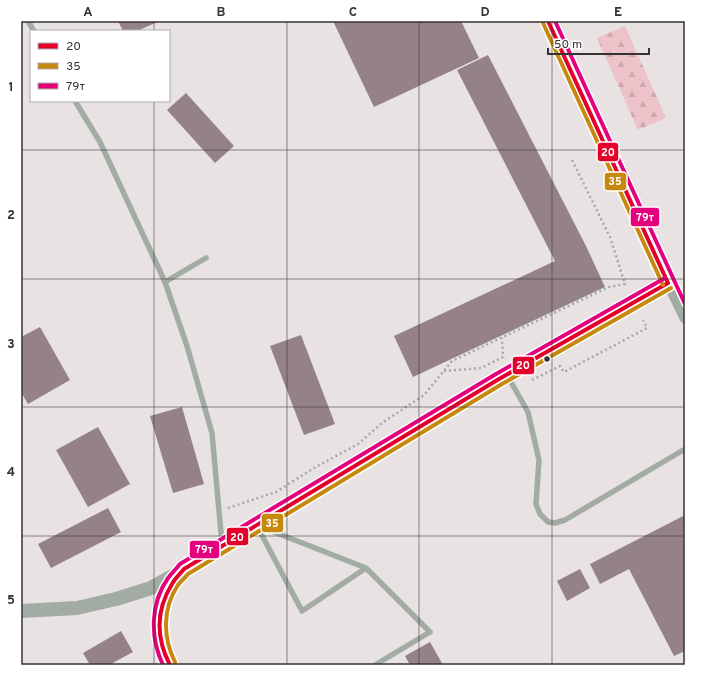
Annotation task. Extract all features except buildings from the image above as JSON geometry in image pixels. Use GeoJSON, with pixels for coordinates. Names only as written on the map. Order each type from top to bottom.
{"type":"FeatureCollection","features":[{"type":"Feature","properties":{"kind":"main road"},"geometry":{"type":"LineString","coordinates":[[170,665],[160,638],[159,616],[163,599],[170,585],[184,569],[507,375],[668,283],[548,21]]}},
{"type":"Feature","properties":{"kind":"street"},"geometry":{"type":"LineString","coordinates":[[668,283],[685,318]]}},
{"type":"Feature","properties":{"kind":"street"},"geometry":{"type":"LineString","coordinates":[[21,611],[77,608],[116,599],[151,588],[184,569]]}},
{"type":"Feature","properties":{"kind":"lane"},"geometry":{"type":"LineString","coordinates":[[28,21],[33,30]]}},
{"type":"Feature","properties":{"kind":"lane"},"geometry":{"type":"LineString","coordinates":[[76,102],[100,142],[165,282],[187,346],[212,433],[222,546]]}},
{"type":"Feature","properties":{"kind":"lane"},"geometry":{"type":"LineString","coordinates":[[165,282],[206,258]]}},
{"type":"Feature","properties":{"kind":"lane"},"geometry":{"type":"LineString","coordinates":[[507,375],[528,412],[539,460],[536,504],[540,514],[548,522],[555,523],[565,520],[685,449]]}},
{"type":"Feature","properties":{"kind":"lane"},"geometry":{"type":"LineString","coordinates":[[257,525],[302,611],[366,568]]}},
{"type":"Feature","properties":{"kind":"lane"},"geometry":{"type":"LineString","coordinates":[[257,525],[366,568],[430,632],[375,665]]}},
{"type":"Feature","properties":{"kind":"path"},"geometry":{"type":"LineString","coordinates":[[219,511],[276,492],[314,468],[358,444],[382,423],[424,395],[452,361],[609,287],[625,284],[610,237],[572,160]]}},
{"type":"Feature","properties":{"kind":"path"},"geometry":{"type":"LineString","coordinates":[[532,380],[560,366],[564,372],[647,328],[643,320]]}},
{"type":"Feature","properties":{"kind":"path"},"geometry":{"type":"LineString","coordinates":[[444,371],[481,368],[504,357],[502,338]]}},
{"type":"Feature","properties":{"kind":"green space"},"geometry":{"type":"Polygon","coordinates":[[[625,26],[666,118],[638,130],[597,38],[625,26]]]}},
{"type":"Feature","properties":{"kind":"transit line","name":"20"},"geometry":{"type":"LineString","coordinates":[[548,21],[668,283]]}},
{"type":"Feature","properties":{"kind":"transit line","name":"79т"},"geometry":{"type":"LineString","coordinates":[[555,21],[685,304]]}},
{"type":"Feature","properties":{"kind":"transit line","name":"35"},"geometry":{"type":"LineString","coordinates":[[543,23],[663,285]]}},
{"type":"Feature","properties":{"kind":"transit line","name":"79т"},"geometry":{"type":"LineString","coordinates":[[163,665],[159,655],[154,632],[155,610],[162,588],[180,564],[496,374],[665,278]]}},
{"type":"Feature","properties":{"kind":"transit line","name":"20"},"geometry":{"type":"LineString","coordinates":[[170,665],[165,655],[160,634],[161,614],[167,594],[175,580],[184,569],[499,379],[668,283]]}},
{"type":"Feature","properties":{"kind":"transit line","name":"35"},"geometry":{"type":"LineString","coordinates":[[175,662],[166,633],[167,614],[173,594],[178,585],[188,574],[502,384],[671,288]]}}]}
